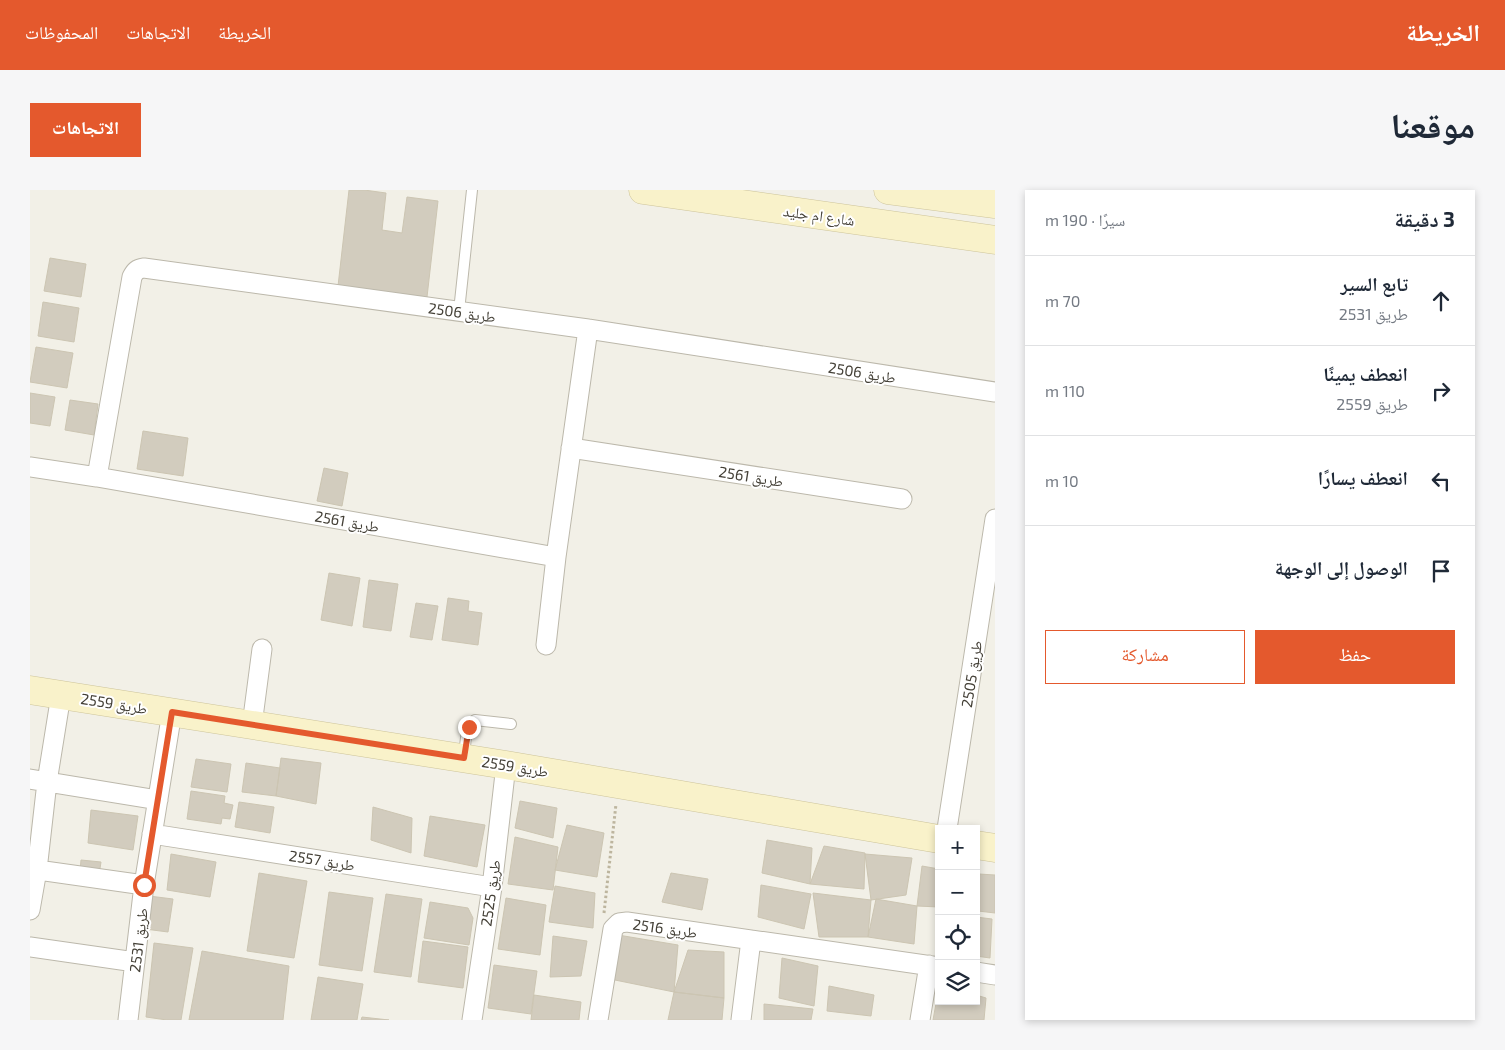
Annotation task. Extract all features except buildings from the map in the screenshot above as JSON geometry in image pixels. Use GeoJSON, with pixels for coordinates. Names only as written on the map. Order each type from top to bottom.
{"type":"FeatureCollection","features":[{"type":"Feature","properties":{"kind":"street","name":"شارع ام جليد"},"geometry":{"type":"LineString","coordinates":[[643,190],[995,240]]}},
{"type":"Feature","properties":{"kind":"street"},"geometry":{"type":"LineString","coordinates":[[888,190],[995,204]]}},
{"type":"Feature","properties":{"kind":"street","name":"طريق 2506"},"geometry":{"type":"LineString","coordinates":[[97,477],[132,277],[134,272],[144,268],[588,329],[995,392]]}},
{"type":"Feature","properties":{"kind":"street"},"geometry":{"type":"LineString","coordinates":[[546,644],[556,557],[588,329]]}},
{"type":"Feature","properties":{"kind":"street","name":"طريق 2561"},"geometry":{"type":"LineString","coordinates":[[571,448],[902,499]]}},
{"type":"Feature","properties":{"kind":"street","name":"طريق 2561"},"geometry":{"type":"LineString","coordinates":[[30,467],[556,557]]}},
{"type":"Feature","properties":{"kind":"street","name":"طريق 2505"},"geometry":{"type":"LineString","coordinates":[[948,825],[994,525]]}},
{"type":"Feature","properties":{"kind":"street"},"geometry":{"type":"LineString","coordinates":[[252,725],[262,648]]}},
{"type":"Feature","properties":{"kind":"street","name":"طريق 2559"},"geometry":{"type":"LineString","coordinates":[[30,690],[464,758],[935,838]]}},
{"type":"Feature","properties":{"kind":"street"},"geometry":{"type":"LineString","coordinates":[[30,910],[39,780],[61,695]]}},
{"type":"Feature","properties":{"kind":"street","name":"طريق 2531"},"geometry":{"type":"LineString","coordinates":[[128,1020],[144,885],[172,712]]}},
{"type":"Feature","properties":{"kind":"street","name":"طريق 2525"},"geometry":{"type":"LineString","coordinates":[[472,1020],[492,887],[506,765]]}},
{"type":"Feature","properties":{"kind":"street"},"geometry":{"type":"LineString","coordinates":[[39,780],[158,800]]}},
{"type":"Feature","properties":{"kind":"street","name":"طريق 2557"},"geometry":{"type":"LineString","coordinates":[[152,834],[492,887]]}},
{"type":"Feature","properties":{"kind":"street"},"geometry":{"type":"LineString","coordinates":[[980,846],[995,848]]}},
{"type":"Feature","properties":{"kind":"street"},"geometry":{"type":"LineString","coordinates":[[34,869],[144,885]]}},
{"type":"Feature","properties":{"kind":"street","name":"طريق 2516"},"geometry":{"type":"LineString","coordinates":[[598,1020],[613,929],[619,923],[627,922],[934,966]]}},
{"type":"Feature","properties":{"kind":"street"},"geometry":{"type":"LineString","coordinates":[[741,1020],[751,940]]}},
{"type":"Feature","properties":{"kind":"street"},"geometry":{"type":"LineString","coordinates":[[30,947],[135,962]]}},
{"type":"Feature","properties":{"kind":"street"},"geometry":{"type":"LineString","coordinates":[[920,1020],[934,966]]}},
{"type":"Feature","properties":{"kind":"street"},"geometry":{"type":"LineString","coordinates":[[980,973],[995,975]]}},
{"type":"Feature","properties":{"kind":"lane"},"geometry":{"type":"LineString","coordinates":[[459,311],[472,190]]}},
{"type":"Feature","properties":{"kind":"lane"},"geometry":{"type":"LineString","coordinates":[[464,758],[467,732],[471,723],[475,720],[511,724]]}},
{"type":"Feature","properties":{"kind":"path"},"geometry":{"type":"LineString","coordinates":[[613,929],[604,912],[618,784]]}},
{"type":"Feature","properties":{"kind":"route"},"geometry":{"type":"LineString","coordinates":[[144,885],[172,712],[464,758],[469,727]]}}]}
